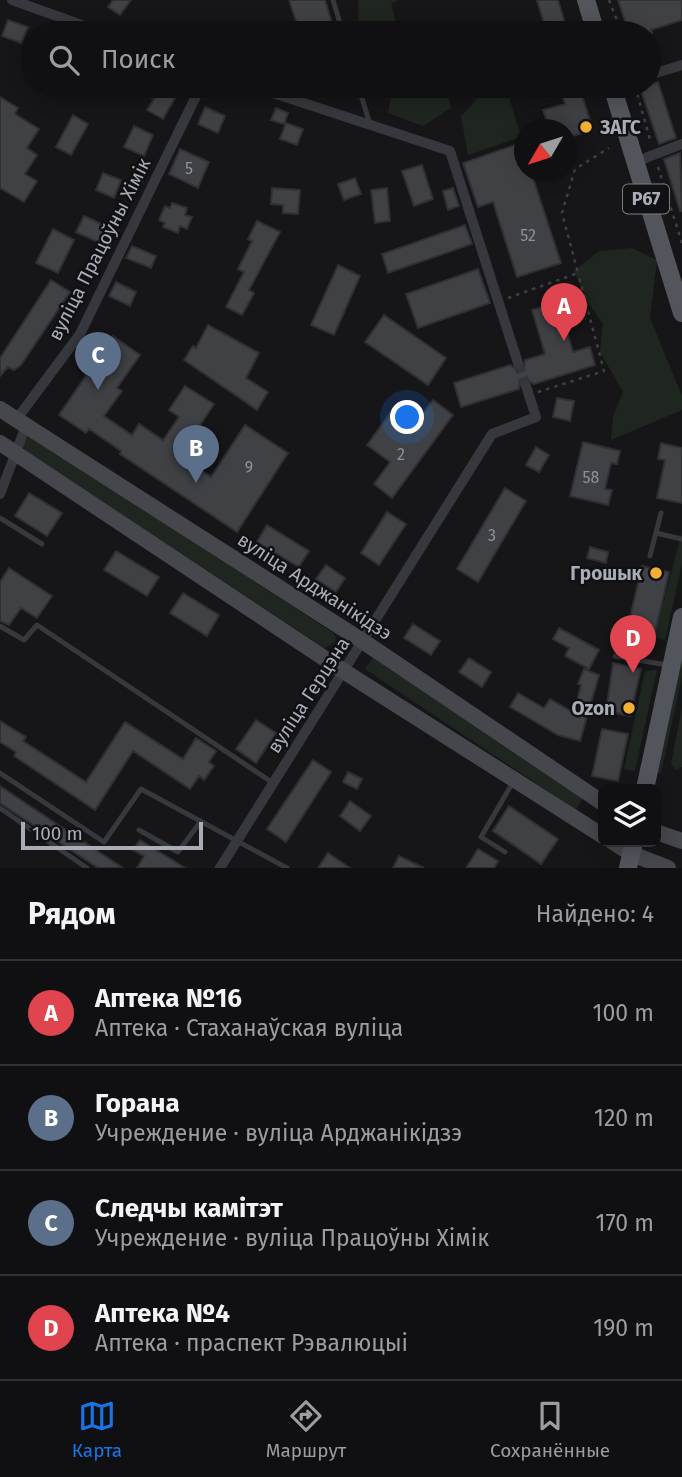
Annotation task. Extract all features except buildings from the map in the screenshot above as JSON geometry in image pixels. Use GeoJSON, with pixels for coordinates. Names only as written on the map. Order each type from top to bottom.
{"type":"FeatureCollection","features":[{"type":"Feature","properties":{"kind":"main road"},"geometry":{"type":"LineString","coordinates":[[586,0],[592,21]]}},
{"type":"Feature","properties":{"kind":"main road","name":"Р67"},"geometry":{"type":"LineString","coordinates":[[616,98],[682,313]]}},
{"type":"Feature","properties":{"kind":"main road","name":"вуліца Арджанікідзэ"},"geometry":{"type":"LineString","coordinates":[[0,409],[364,642],[598,800]]}},
{"type":"Feature","properties":{"kind":"main road"},"geometry":{"type":"LineString","coordinates":[[0,443],[345,672],[598,833]]}},
{"type":"Feature","properties":{"kind":"main road"},"geometry":{"type":"LineString","coordinates":[[646,784],[682,617]]}},
{"type":"Feature","properties":{"kind":"main road"},"geometry":{"type":"LineString","coordinates":[[661,834],[682,841]]}},
{"type":"Feature","properties":{"kind":"main road"},"geometry":{"type":"LineString","coordinates":[[631,854],[668,868]]}},
{"type":"Feature","properties":{"kind":"street"},"geometry":{"type":"LineString","coordinates":[[12,0],[71,21]]}},
{"type":"Feature","properties":{"kind":"street"},"geometry":{"type":"LineString","coordinates":[[661,71],[682,65]]}},
{"type":"Feature","properties":{"kind":"street","name":"вуліца Працоўны Хімік"},"geometry":{"type":"LineString","coordinates":[[0,494],[17,454],[21,423],[80,334],[195,98]]}},
{"type":"Feature","properties":{"kind":"street"},"geometry":{"type":"LineString","coordinates":[[289,98],[450,151],[518,363]]}},
{"type":"Feature","properties":{"kind":"street"},"geometry":{"type":"LineString","coordinates":[[635,162],[682,144]]}},
{"type":"Feature","properties":{"kind":"street","name":"вуліца Герцэна"},"geometry":{"type":"LineString","coordinates":[[220,868],[492,434],[536,417],[527,391]]}},
{"type":"Feature","properties":{"kind":"lane"},"geometry":{"type":"LineString","coordinates":[[333,0],[339,21]]}},
{"type":"Feature","properties":{"kind":"lane"},"geometry":{"type":"LineString","coordinates":[[361,98],[369,124]]}},
{"type":"Feature","properties":{"kind":"lane"},"geometry":{"type":"LineString","coordinates":[[650,556],[661,513]]}},
{"type":"Feature","properties":{"kind":"lane"},"geometry":{"type":"LineString","coordinates":[[0,518],[42,544]]}},
{"type":"Feature","properties":{"kind":"lane"},"geometry":{"type":"LineString","coordinates":[[656,533],[682,539]]}},
{"type":"Feature","properties":{"kind":"lane"},"geometry":{"type":"LineString","coordinates":[[0,626],[23,640],[37,625],[273,783]]}},
{"type":"Feature","properties":{"kind":"lane"},"geometry":{"type":"LineString","coordinates":[[615,656],[670,666]]}},
{"type":"Feature","properties":{"kind":"lane"},"geometry":{"type":"LineString","coordinates":[[0,773],[104,842],[141,789],[287,868]]}},
{"type":"Feature","properties":{"kind":"lane"},"geometry":{"type":"LineString","coordinates":[[505,852],[481,837],[515,779]]}},
{"type":"Feature","properties":{"kind":"lane"},"geometry":{"type":"LineString","coordinates":[[0,808],[88,868]]}},
{"type":"Feature","properties":{"kind":"lane"},"geometry":{"type":"LineString","coordinates":[[139,830],[178,852],[201,821]]}},
{"type":"Feature","properties":{"kind":"path"},"geometry":{"type":"LineString","coordinates":[[609,0],[617,21]]}},
{"type":"Feature","properties":{"kind":"path"},"geometry":{"type":"LineString","coordinates":[[527,391],[604,371],[562,213],[575,169],[609,148]]}},
{"type":"Feature","properties":{"kind":"path"},"geometry":{"type":"LineString","coordinates":[[498,302],[578,273]]}},
{"type":"Feature","properties":{"kind":"shaded area"},"geometry":{"type":"Polygon","coordinates":[[[358,0],[398,0],[391,4],[396,21],[359,21],[358,0]]]}},
{"type":"Feature","properties":{"kind":"shaded area"},"geometry":{"type":"Polygon","coordinates":[[[391,98],[448,98],[451,108],[423,126],[388,113],[391,98]]]}},
{"type":"Feature","properties":{"kind":"shaded area"},"geometry":{"type":"Polygon","coordinates":[[[478,98],[509,98],[516,119],[514,139],[468,155],[461,116],[478,98]]]}},
{"type":"Feature","properties":{"kind":"shaded area"},"geometry":{"type":"Polygon","coordinates":[[[632,248],[657,260],[650,318],[682,396],[682,410],[611,440],[613,416],[623,392],[600,352],[603,323],[588,303],[574,271],[599,251],[632,248]]]}},
{"type":"Feature","properties":{"kind":"shaded area"},"geometry":{"type":"Polygon","coordinates":[[[28,437],[33,437],[332,632],[336,637],[335,643],[324,648],[26,451],[23,446],[28,437]]]}},
{"type":"Feature","properties":{"kind":"shaded area"},"geometry":{"type":"Polygon","coordinates":[[[682,532],[682,564],[665,640],[654,637],[682,532]]]}},
{"type":"Feature","properties":{"kind":"shaded area"},"geometry":{"type":"Polygon","coordinates":[[[373,658],[583,798],[576,810],[365,669],[373,658]]]}},
{"type":"Feature","properties":{"kind":"shaded area"},"geometry":{"type":"Polygon","coordinates":[[[682,660],[682,677],[661,773],[657,772],[682,660]]]}},
{"type":"Feature","properties":{"kind":"shaded area"},"geometry":{"type":"Polygon","coordinates":[[[657,670],[635,771],[624,769],[645,671],[657,670]]]}},
{"type":"Feature","properties":{"kind":"shaded area"},"geometry":{"type":"Polygon","coordinates":[[[682,707],[682,767],[676,770],[671,764],[682,707]]]}},
{"type":"Feature","properties":{"kind":"tunnel"},"geometry":{"type":"LineString","coordinates":[[518,363],[526,386]]}},
{"type":"Feature","properties":{"kind":"place","name":"ЗАГС"},"geometry":{"type":"Point","coordinates":[586,127]}},
{"type":"Feature","properties":{"kind":"place","name":"Аптека №16"},"geometry":{"type":"Point","coordinates":[564,341]}},
{"type":"Feature","properties":{"kind":"place","name":"Следчы камітэт"},"geometry":{"type":"Point","coordinates":[98,390]}},
{"type":"Feature","properties":{"kind":"place","name":"Горана"},"geometry":{"type":"Point","coordinates":[196,483]}},
{"type":"Feature","properties":{"kind":"place","name":"Грошык"},"geometry":{"type":"Point","coordinates":[656,573]}},
{"type":"Feature","properties":{"kind":"place","name":"Аптека №4"},"geometry":{"type":"Point","coordinates":[633,673]}},
{"type":"Feature","properties":{"kind":"place","name":"Ozon"},"geometry":{"type":"Point","coordinates":[629,708]}}]}
